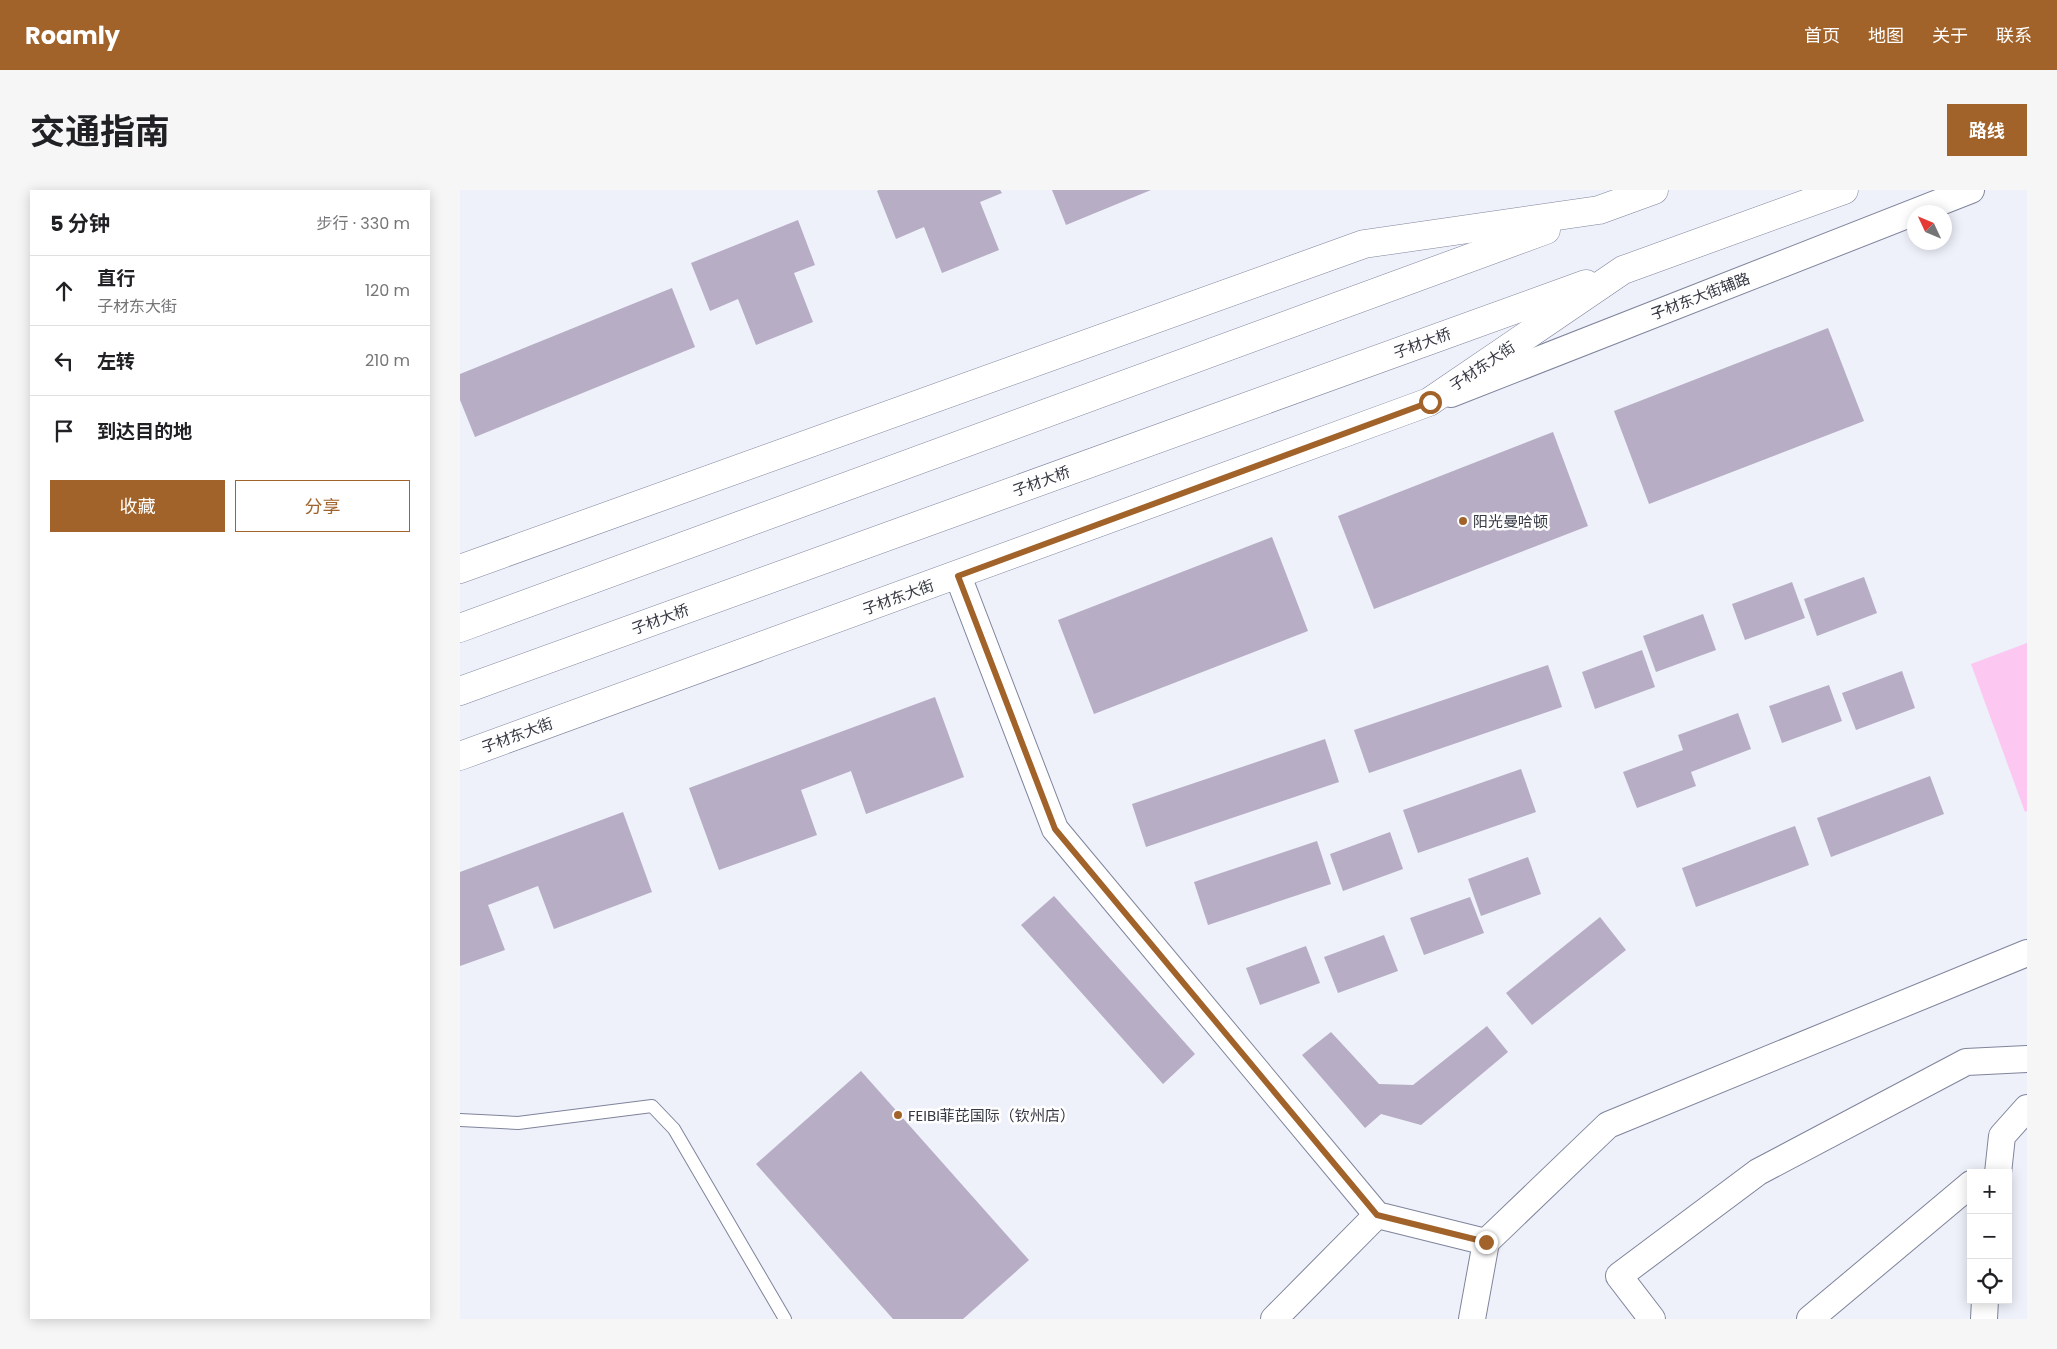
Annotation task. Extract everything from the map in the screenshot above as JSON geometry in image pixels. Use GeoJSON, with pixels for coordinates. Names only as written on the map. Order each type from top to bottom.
{"type":"FeatureCollection","features":[{"type":"Feature","properties":{"kind":"main road"},"geometry":{"type":"LineString","coordinates":[[460,628],[1654,190]]}},
{"type":"Feature","properties":{"kind":"main road","name":"子材东大街"},"geometry":{"type":"LineString","coordinates":[[460,756],[958,576],[1430,402],[1623,270],[1844,190]]}},
{"type":"Feature","properties":{"kind":"main road"},"geometry":{"type":"LineString","coordinates":[[460,569],[1364,244],[1599,210]]}},
{"type":"Feature","properties":{"kind":"main road","name":"子材大桥"},"geometry":{"type":"LineString","coordinates":[[460,691],[1623,270]]}},
{"type":"Feature","properties":{"kind":"street","name":"子材东大街辅路"},"geometry":{"type":"LineString","coordinates":[[1430,402],[1971,190]]}},
{"type":"Feature","properties":{"kind":"street"},"geometry":{"type":"LineString","coordinates":[[958,576],[1055,829],[1377,1215],[1486,1242]]}},
{"type":"Feature","properties":{"kind":"street"},"geometry":{"type":"LineString","coordinates":[[1472,1319],[1486,1242],[1608,1125],[2027,954]]}},
{"type":"Feature","properties":{"kind":"street"},"geometry":{"type":"LineString","coordinates":[[1652,1319],[1619,1276],[1758,1172],[1966,1062],[2027,1059]]}},
{"type":"Feature","properties":{"kind":"street"},"geometry":{"type":"LineString","coordinates":[[1994,1169],[2002,1136],[2027,1108]]}},
{"type":"Feature","properties":{"kind":"street"},"geometry":{"type":"LineString","coordinates":[[1810,1319],[1967,1187]]}},
{"type":"Feature","properties":{"kind":"street"},"geometry":{"type":"LineString","coordinates":[[1274,1319],[1377,1215]]}},
{"type":"Feature","properties":{"kind":"street"},"geometry":{"type":"LineString","coordinates":[[1984,1319],[1986,1304]]}},
{"type":"Feature","properties":{"kind":"lane"},"geometry":{"type":"LineString","coordinates":[[460,1120],[518,1123],[652,1106],[674,1129],[785,1319]]}},
{"type":"Feature","properties":{"kind":"shaded area"},"geometry":{"type":"Polygon","coordinates":[[[2027,643],[2027,811],[2025,812],[1971,664],[2027,643]]]}},
{"type":"Feature","properties":{"kind":"building"},"geometry":{"type":"Polygon","coordinates":[[[1000,190],[1002,193],[980,202],[999,250],[942,273],[924,227],[896,239],[877,191],[1000,190]]]}},
{"type":"Feature","properties":{"kind":"building"},"geometry":{"type":"Polygon","coordinates":[[[1052,190],[1151,190],[1066,225],[1052,190]]]}},
{"type":"Feature","properties":{"kind":"building"},"geometry":{"type":"Polygon","coordinates":[[[798,220],[815,265],[794,273],[813,322],[756,345],[738,299],[710,311],[691,263],[798,220]]]}},
{"type":"Feature","properties":{"kind":"building"},"geometry":{"type":"Polygon","coordinates":[[[672,288],[695,347],[475,437],[460,400],[460,374],[672,288]]]}},
{"type":"Feature","properties":{"kind":"building"},"geometry":{"type":"Polygon","coordinates":[[[1828,328],[1864,421],[1649,504],[1614,411],[1828,328]]]}},
{"type":"Feature","properties":{"kind":"building","name":"阳光曼哈顿"},"geometry":{"type":"Polygon","coordinates":[[[1553,432],[1588,526],[1374,609],[1338,516],[1553,432]]]}},
{"type":"Feature","properties":{"kind":"building"},"geometry":{"type":"Polygon","coordinates":[[[1272,537],[1308,631],[1094,714],[1058,620],[1272,537]]]}},
{"type":"Feature","properties":{"kind":"building"},"geometry":{"type":"Polygon","coordinates":[[[1864,577],[1877,613],[1817,636],[1804,599],[1864,577]]]}},
{"type":"Feature","properties":{"kind":"building"},"geometry":{"type":"Polygon","coordinates":[[[1792,582],[1805,618],[1745,640],[1732,604],[1792,582]]]}},
{"type":"Feature","properties":{"kind":"building"},"geometry":{"type":"Polygon","coordinates":[[[1703,614],[1716,650],[1656,672],[1643,636],[1703,614]]]}},
{"type":"Feature","properties":{"kind":"building"},"geometry":{"type":"Polygon","coordinates":[[[1642,650],[1655,687],[1595,709],[1582,672],[1642,650]]]}},
{"type":"Feature","properties":{"kind":"building"},"geometry":{"type":"Polygon","coordinates":[[[1548,665],[1562,707],[1369,773],[1354,730],[1548,665]]]}},
{"type":"Feature","properties":{"kind":"building"},"geometry":{"type":"Polygon","coordinates":[[[1902,671],[1915,708],[1856,730],[1842,693],[1902,671]]]}},
{"type":"Feature","properties":{"kind":"building"},"geometry":{"type":"Polygon","coordinates":[[[1829,685],[1842,721],[1782,743],[1769,706],[1829,685]]]}},
{"type":"Feature","properties":{"kind":"building"},"geometry":{"type":"Polygon","coordinates":[[[935,697],[964,777],[866,814],[851,771],[801,790],[817,835],[719,870],[689,788],[935,697]]]}},
{"type":"Feature","properties":{"kind":"building"},"geometry":{"type":"Polygon","coordinates":[[[1738,713],[1751,749],[1691,772],[1696,786],[1637,808],[1623,772],[1683,750],[1678,735],[1738,713]]]}},
{"type":"Feature","properties":{"kind":"building"},"geometry":{"type":"Polygon","coordinates":[[[1325,739],[1339,782],[1146,847],[1132,804],[1325,739]]]}},
{"type":"Feature","properties":{"kind":"building"},"geometry":{"type":"Polygon","coordinates":[[[1521,769],[1536,812],[1418,853],[1403,810],[1521,769]]]}},
{"type":"Feature","properties":{"kind":"building"},"geometry":{"type":"Polygon","coordinates":[[[1930,776],[1944,814],[1831,857],[1817,818],[1930,776]]]}},
{"type":"Feature","properties":{"kind":"building"},"geometry":{"type":"Polygon","coordinates":[[[623,812],[652,892],[554,929],[538,886],[488,905],[505,950],[460,966],[460,872],[623,812]]]}},
{"type":"Feature","properties":{"kind":"building"},"geometry":{"type":"Polygon","coordinates":[[[1795,826],[1809,865],[1696,907],[1682,868],[1795,826]]]}},
{"type":"Feature","properties":{"kind":"building"},"geometry":{"type":"Polygon","coordinates":[[[1390,832],[1403,869],[1343,891],[1330,854],[1390,832]]]}},
{"type":"Feature","properties":{"kind":"building"},"geometry":{"type":"Polygon","coordinates":[[[1317,841],[1331,884],[1208,925],[1194,882],[1317,841]]]}},
{"type":"Feature","properties":{"kind":"building"},"geometry":{"type":"Polygon","coordinates":[[[1528,857],[1541,894],[1481,916],[1468,879],[1528,857]]]}},
{"type":"Feature","properties":{"kind":"building"},"geometry":{"type":"Polygon","coordinates":[[[1054,896],[1195,1054],[1163,1084],[1021,925],[1054,896]]]}},
{"type":"Feature","properties":{"kind":"building"},"geometry":{"type":"Polygon","coordinates":[[[1470,897],[1484,933],[1424,955],[1410,918],[1470,897]]]}},
{"type":"Feature","properties":{"kind":"building"},"geometry":{"type":"Polygon","coordinates":[[[1600,917],[1626,950],[1532,1025],[1506,993],[1600,917]]]}},
{"type":"Feature","properties":{"kind":"building"},"geometry":{"type":"Polygon","coordinates":[[[1384,935],[1398,971],[1338,993],[1324,957],[1384,935]]]}},
{"type":"Feature","properties":{"kind":"building"},"geometry":{"type":"Polygon","coordinates":[[[1306,946],[1320,983],[1260,1005],[1246,968],[1306,946]]]}},
{"type":"Feature","properties":{"kind":"building"},"geometry":{"type":"Polygon","coordinates":[[[1487,1026],[1508,1052],[1421,1125],[1381,1114],[1365,1128],[1302,1055],[1331,1032],[1379,1084],[1413,1085],[1487,1026]]]}},
{"type":"Feature","properties":{"kind":"building"},"geometry":{"type":"Polygon","coordinates":[[[861,1071],[1029,1260],[963,1319],[893,1319],[756,1164],[861,1071]]]}},
{"type":"Feature","properties":{"kind":"place","name":"阳光曼哈顿"},"geometry":{"type":"Point","coordinates":[1463,521]}},
{"type":"Feature","properties":{"kind":"place","name":"FEIBI菲芘国际（钦州店）"},"geometry":{"type":"Point","coordinates":[898,1115]}},
{"type":"Feature","properties":{"kind":"route"},"geometry":{"type":"LineString","coordinates":[[1430,402],[958,576],[1055,829],[1377,1215],[1486,1242]]}}]}
